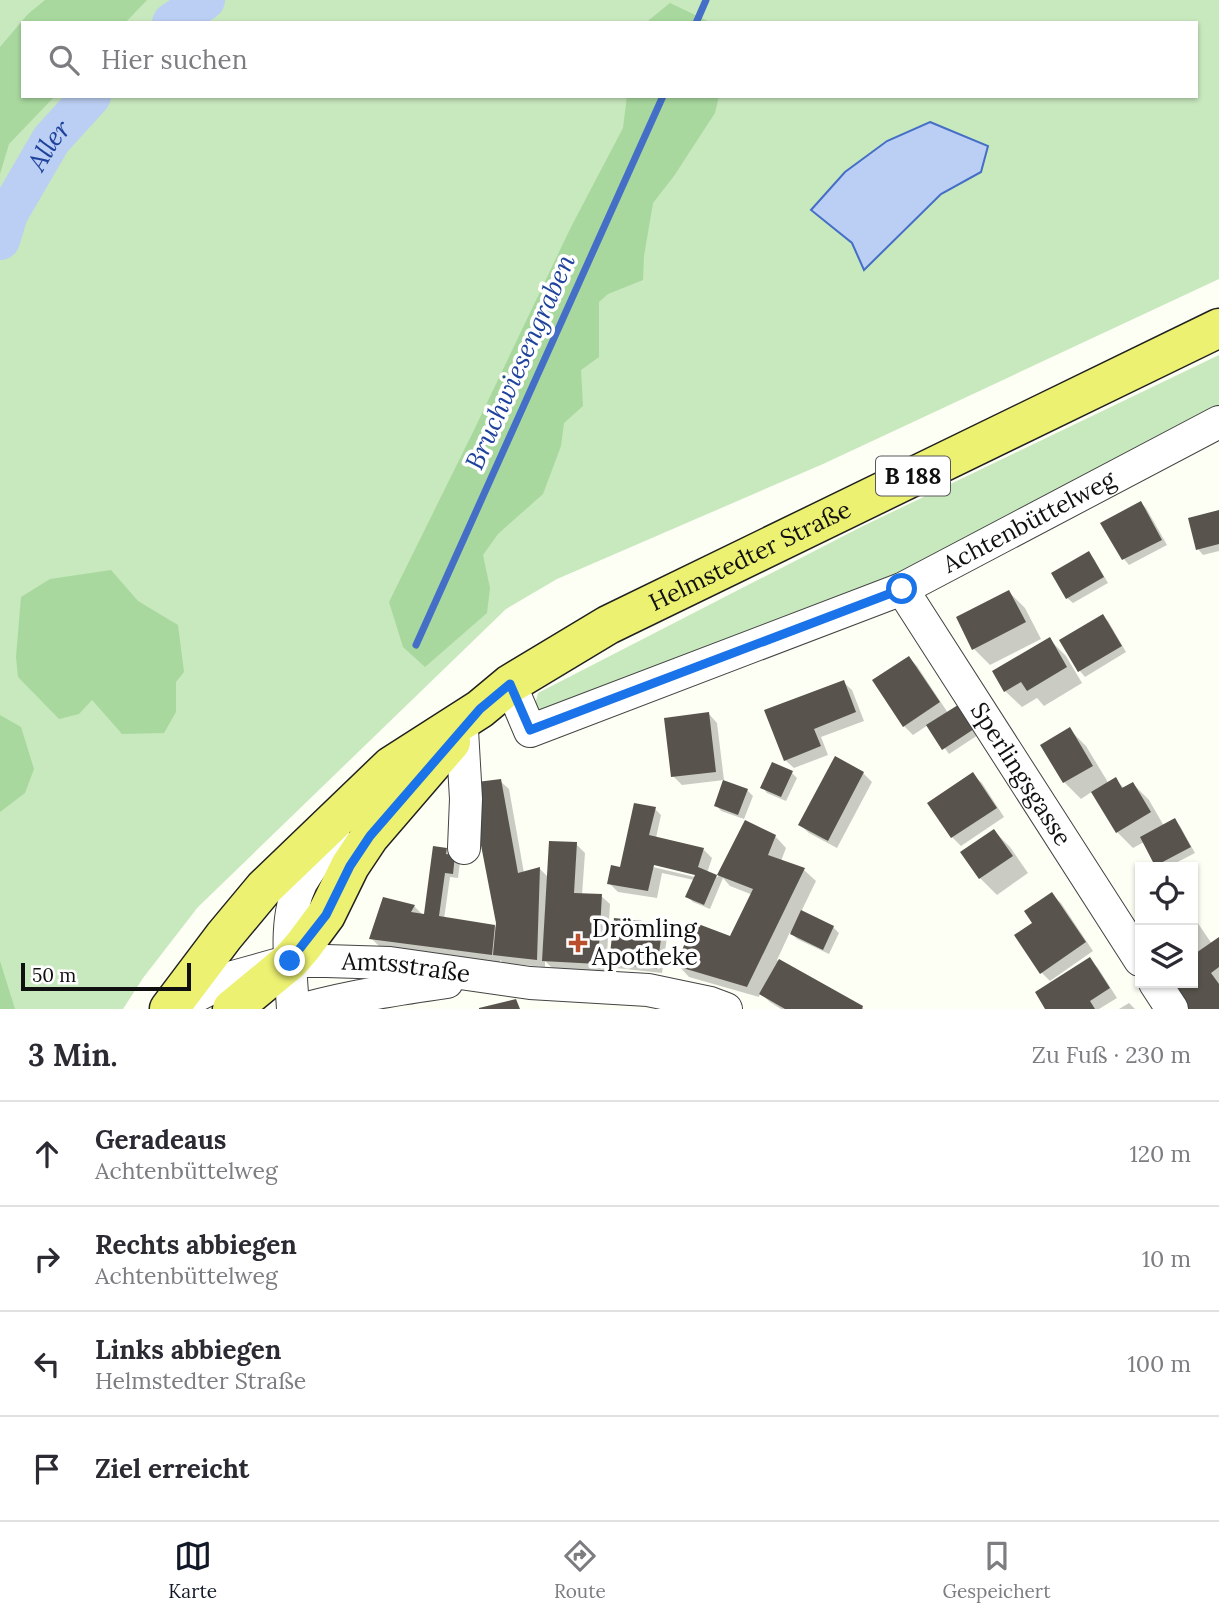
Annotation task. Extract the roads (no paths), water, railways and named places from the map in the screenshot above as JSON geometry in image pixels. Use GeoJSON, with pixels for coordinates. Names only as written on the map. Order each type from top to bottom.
{"type":"FeatureCollection","features":[{"type":"Feature","properties":{"kind":"main road","name":"Helmstedter Straße"},"geometry":{"type":"LineString","coordinates":[[232,1009],[308,961],[326,915],[350,866],[370,836],[471,719],[510,684],[608,625],[1219,328]]}},
{"type":"Feature","properties":{"kind":"main road","name":"Helmstedter Straße"},"geometry":{"type":"LineString","coordinates":[[169,1009],[264,888],[391,766],[471,719]]}},
{"type":"Feature","properties":{"kind":"street","name":"Achtenbüttelweg"},"geometry":{"type":"LineString","coordinates":[[510,684],[530,730],[902,589],[1219,422]]}},
{"type":"Feature","properties":{"kind":"street","name":"Sperlingsgasse"},"geometry":{"type":"LineString","coordinates":[[902,589],[1135,952]]}},
{"type":"Feature","properties":{"kind":"street"},"geometry":{"type":"LineString","coordinates":[[464,848],[471,719]]}},
{"type":"Feature","properties":{"kind":"street","name":"Helmstedter Straße"},"geometry":{"type":"LineString","coordinates":[[321,1007],[308,961],[291,921],[295,899],[317,858],[391,766]]}},
{"type":"Feature","properties":{"kind":"street"},"geometry":{"type":"LineString","coordinates":[[175,1009],[233,977],[308,961]]}},
{"type":"Feature","properties":{"kind":"street","name":"Helmstedter Straße"},"geometry":{"type":"LineString","coordinates":[[293,1009],[308,961]]}},
{"type":"Feature","properties":{"kind":"street","name":"Amtsstraße"},"geometry":{"type":"LineString","coordinates":[[308,961],[390,963],[483,976],[535,996],[648,990],[726,1009]]}},
{"type":"Feature","properties":{"kind":"street","name":"Amtsstraße"},"geometry":{"type":"LineString","coordinates":[[321,1007],[393,990],[483,976]]}},
{"type":"Feature","properties":{"kind":"street"},"geometry":{"type":"LineString","coordinates":[[1158,988],[1172,1009]]}},
{"type":"Feature","properties":{"kind":"water"},"geometry":{"type":"Polygon","coordinates":[[[930,122],[988,146],[981,172],[941,194],[864,270],[852,243],[811,210],[845,172],[887,141],[930,122]]]}},
{"type":"Feature","properties":{"kind":"waterway","name":"Aller"},"geometry":{"type":"LineString","coordinates":[[175,21],[205,0]]}},
{"type":"Feature","properties":{"kind":"waterway","name":"Bruchwiesengraben"},"geometry":{"type":"LineString","coordinates":[[697,21],[706,0]]}},
{"type":"Feature","properties":{"kind":"waterway","name":"Aller"},"geometry":{"type":"LineString","coordinates":[[0,240],[8,214],[51,140],[89,98]]}},
{"type":"Feature","properties":{"kind":"waterway","name":"Bruchwiesengraben"},"geometry":{"type":"LineString","coordinates":[[416,645],[662,98]]}},
{"type":"Feature","properties":{"kind":"place","name":"Drömling Apotheke"},"geometry":{"type":"Point","coordinates":[578,943]}}]}
